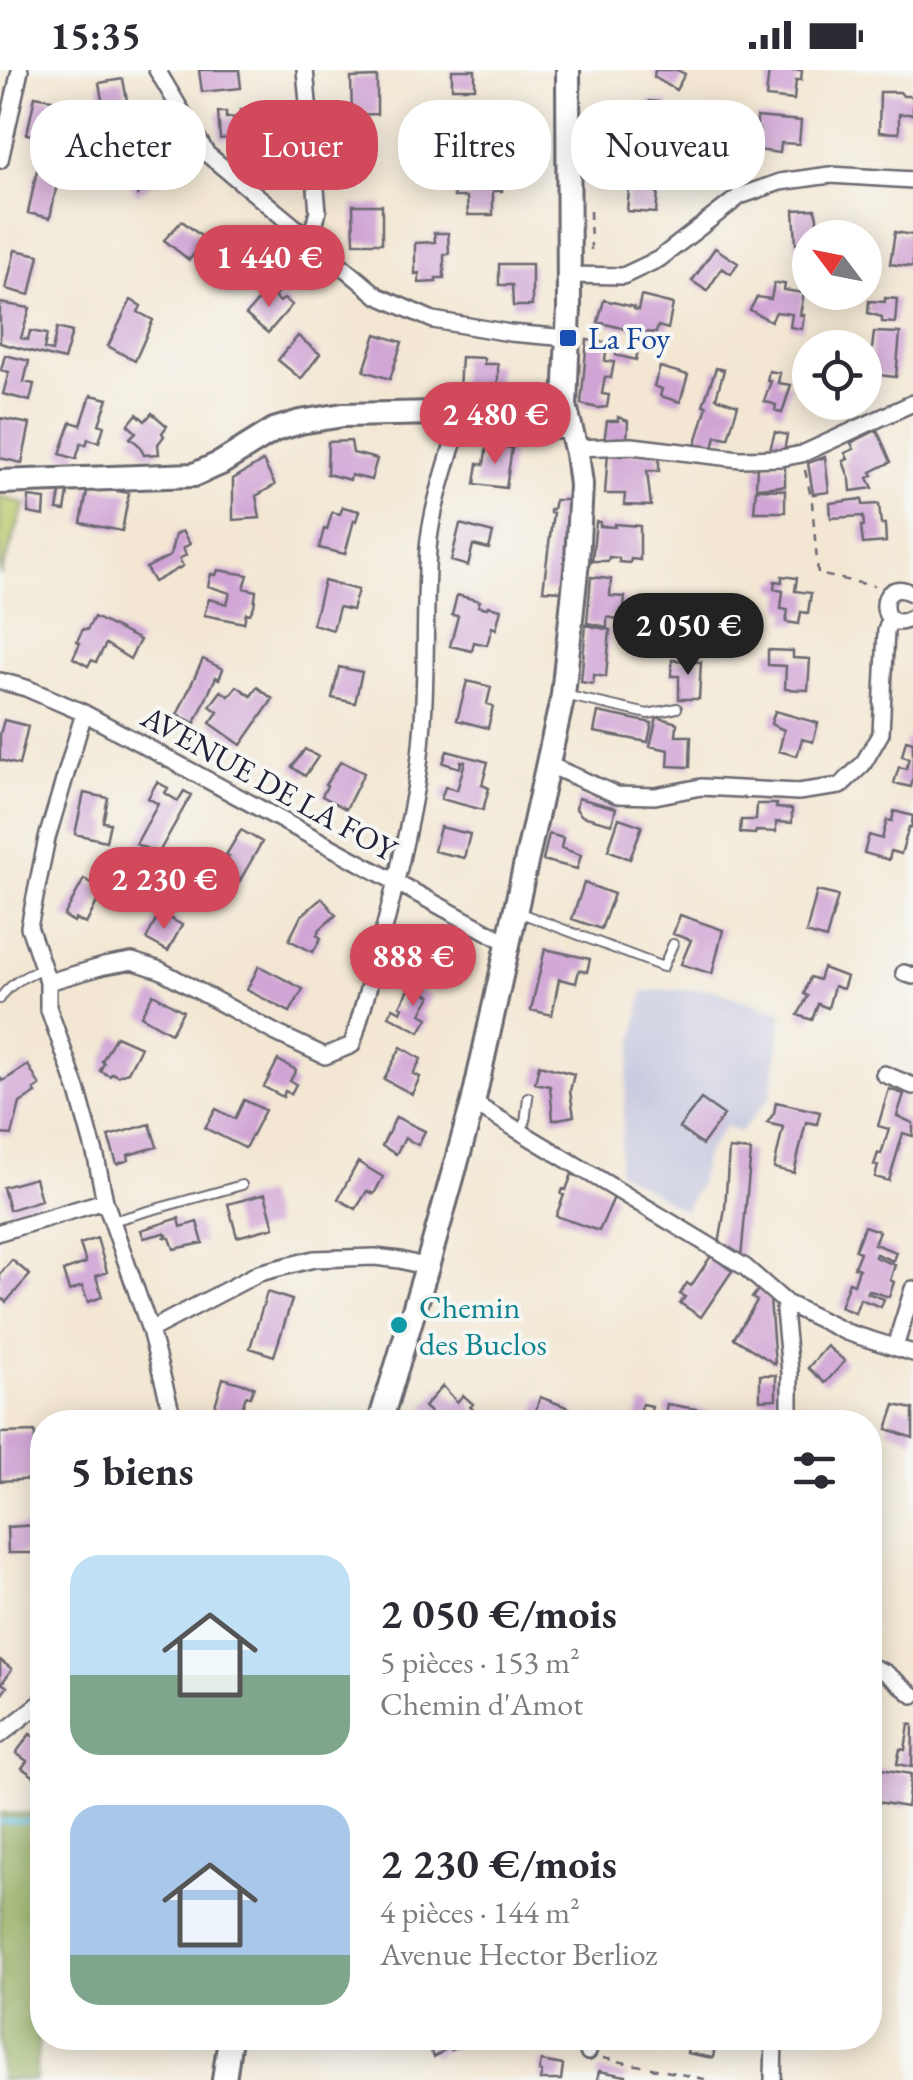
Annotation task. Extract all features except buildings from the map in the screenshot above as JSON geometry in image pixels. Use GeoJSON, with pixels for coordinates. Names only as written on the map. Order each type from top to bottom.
{"type":"FeatureCollection","features":[{"type":"Feature","properties":{"kind":"street"},"geometry":{"type":"LineString","coordinates":[[0,160],[20,70]]}},
{"type":"Feature","properties":{"kind":"street"},"geometry":{"type":"LineString","coordinates":[[157,70],[207,154],[378,296],[432,320],[568,338]]}},
{"type":"Feature","properties":{"kind":"street"},"geometry":{"type":"LineString","coordinates":[[306,70],[318,212],[308,236]]}},
{"type":"Feature","properties":{"kind":"street"},"geometry":{"type":"LineString","coordinates":[[384,1410],[473,1103],[563,695],[578,561],[581,485],[565,406],[568,70]]}},
{"type":"Feature","properties":{"kind":"street"},"geometry":{"type":"LineString","coordinates":[[569,275],[623,276],[659,260],[740,196],[780,182],[830,176],[913,180]]}},
{"type":"Feature","properties":{"kind":"street"},"geometry":{"type":"LineString","coordinates":[[0,482],[194,475],[274,430],[343,415],[462,415],[573,438],[590,446],[632,446],[740,460],[781,458],[802,454],[913,404]]}},
{"type":"Feature","properties":{"kind":"street"},"geometry":{"type":"LineString","coordinates":[[45,976],[132,962],[160,970],[324,1056],[352,1045],[416,785],[423,724],[428,544],[462,415]]}},
{"type":"Feature","properties":{"kind":"street"},"geometry":{"type":"LineString","coordinates":[[549,764],[617,794],[655,796],[701,787],[798,792],[840,786],[863,764],[881,732],[890,618],[884,604],[896,590],[913,594]]}},
{"type":"Feature","properties":{"kind":"street"},"geometry":{"type":"LineString","coordinates":[[890,618],[902,622],[913,618]]}},
{"type":"Feature","properties":{"kind":"street","name":"AVENUE DE LA FOY"},"geometry":{"type":"LineString","coordinates":[[0,681],[84,714],[508,943]]}},
{"type":"Feature","properties":{"kind":"street"},"geometry":{"type":"LineString","coordinates":[[84,714],[47,838],[28,928],[45,976],[48,1007],[78,1092],[105,1200],[150,1330],[171,1410]]}},
{"type":"Feature","properties":{"kind":"street"},"geometry":{"type":"LineString","coordinates":[[884,1074],[913,1086]]}},
{"type":"Feature","properties":{"kind":"street"},"geometry":{"type":"LineString","coordinates":[[473,1103],[745,1267],[786,1303],[846,1332],[913,1353]]}},
{"type":"Feature","properties":{"kind":"street"},"geometry":{"type":"LineString","coordinates":[[0,1232],[105,1200]]}},
{"type":"Feature","properties":{"kind":"street"},"geometry":{"type":"LineString","coordinates":[[150,1330],[259,1273],[314,1259],[375,1258],[427,1266]]}},
{"type":"Feature","properties":{"kind":"street"},"geometry":{"type":"LineString","coordinates":[[894,1347],[913,1289]]}},
{"type":"Feature","properties":{"kind":"street"},"geometry":{"type":"LineString","coordinates":[[786,1303],[790,1410]]}},
{"type":"Feature","properties":{"kind":"street"},"geometry":{"type":"LineString","coordinates":[[882,1671],[913,1696]]}},
{"type":"Feature","properties":{"kind":"street"},"geometry":{"type":"LineString","coordinates":[[0,1736],[30,1712]]}},
{"type":"Feature","properties":{"kind":"street"},"geometry":{"type":"LineString","coordinates":[[212,2080],[224,2050]]}},
{"type":"Feature","properties":{"kind":"street"},"geometry":{"type":"LineString","coordinates":[[224,2080],[227,2050]]}},
{"type":"Feature","properties":{"kind":"street"},"geometry":{"type":"LineString","coordinates":[[773,2080],[774,2050]]}},
{"type":"Feature","properties":{"kind":"lane"},"geometry":{"type":"LineString","coordinates":[[563,695],[648,714],[677,708]]}},
{"type":"Feature","properties":{"kind":"lane"},"geometry":{"type":"LineString","coordinates":[[515,911],[663,967],[672,944]]}},
{"type":"Feature","properties":{"kind":"lane"},"geometry":{"type":"LineString","coordinates":[[0,1000],[4,992],[30,973],[45,976]]}},
{"type":"Feature","properties":{"kind":"lane"},"geometry":{"type":"LineString","coordinates":[[520,1132],[528,1097]]}},
{"type":"Feature","properties":{"kind":"lane"},"geometry":{"type":"LineString","coordinates":[[112,1221],[242,1186]]}},
{"type":"Feature","properties":{"kind":"path"},"geometry":{"type":"LineString","coordinates":[[802,454],[812,502],[818,574],[876,586],[888,595]]}},
{"type":"Feature","properties":{"kind":"path"},"geometry":{"type":"LineString","coordinates":[[592,2050],[596,2057],[709,2080]]}},
{"type":"Feature","properties":{"kind":"shaded area"},"geometry":{"type":"Polygon","coordinates":[[[710,989],[783,1013],[771,1097],[740,1132],[725,1126],[704,1158],[699,1184],[684,1211],[618,1171],[627,1079],[643,991],[710,989]]]}},
{"type":"Feature","properties":{"kind":"green space"},"geometry":{"type":"Polygon","coordinates":[[[0,496],[25,504],[1,574],[0,574],[0,496]]]}},
{"type":"Feature","properties":{"kind":"green space"},"geometry":{"type":"Polygon","coordinates":[[[0,1814],[30,1814],[30,2050],[38,2050],[35,2080],[0,2080],[0,1814]]]}},
{"type":"Feature","properties":{"kind":"waterway"},"geometry":{"type":"LineString","coordinates":[[0,1822],[30,1822]]}},
{"type":"Feature","properties":{"kind":"place","name":"La Foy"},"geometry":{"type":"Point","coordinates":[568,338]}},
{"type":"Feature","properties":{"kind":"place","name":"Chemin des Buclos"},"geometry":{"type":"Point","coordinates":[399,1325]}}]}
